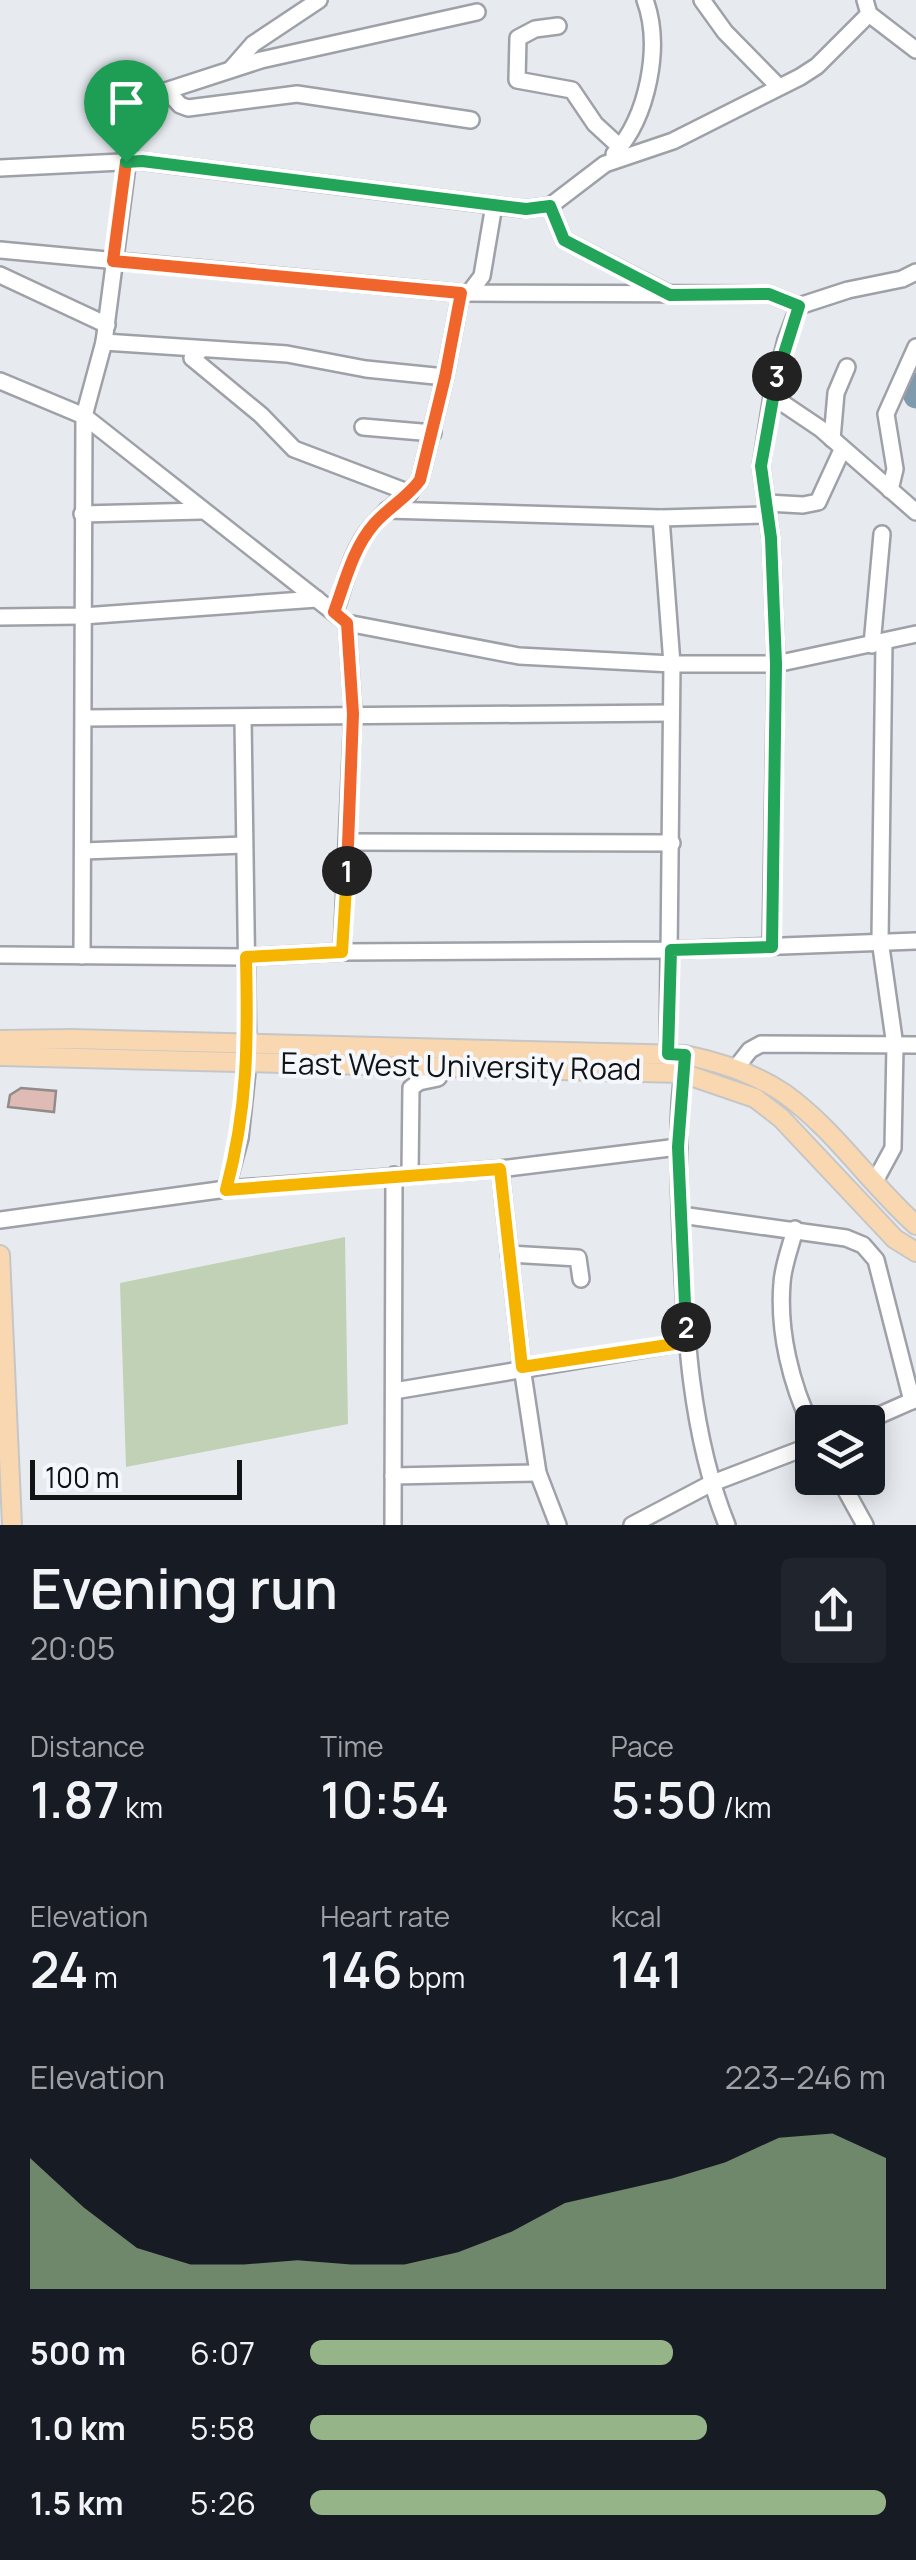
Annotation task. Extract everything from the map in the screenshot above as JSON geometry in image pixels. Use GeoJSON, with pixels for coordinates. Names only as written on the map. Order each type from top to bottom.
{"type":"FeatureCollection","features":[{"type":"Feature","properties":{"kind":"main road","name":"East West University Road"},"geometry":{"type":"LineString","coordinates":[[0,1040],[248,1052],[445,1067],[678,1060],[755,1098],[781,1118],[895,1239],[916,1252]]}},
{"type":"Feature","properties":{"kind":"main road","name":"East West University Road"},"geometry":{"type":"LineString","coordinates":[[0,1056],[248,1052],[678,1060],[734,1069],[783,1093],[818,1123],[916,1225]]}},
{"type":"Feature","properties":{"kind":"main road"},"geometry":{"type":"LineString","coordinates":[[0,1255],[12,1525]]}},
{"type":"Feature","properties":{"kind":"street"},"geometry":{"type":"LineString","coordinates":[[231,70],[253,44],[319,0]]}},
{"type":"Feature","properties":{"kind":"street"},"geometry":{"type":"LineString","coordinates":[[0,168],[142,161],[526,209],[550,206],[605,164],[636,122],[648,82],[652,46],[651,15],[646,0]]}},
{"type":"Feature","properties":{"kind":"street"},"geometry":{"type":"LineString","coordinates":[[702,0],[725,32],[779,87]]}},
{"type":"Feature","properties":{"kind":"street"},"geometry":{"type":"LineString","coordinates":[[605,164],[674,141],[817,66],[867,7],[916,50]]}},
{"type":"Feature","properties":{"kind":"street"},"geometry":{"type":"LineString","coordinates":[[82,956],[84,416],[104,342],[129,134],[140,105],[150,96],[171,88],[261,60],[478,12]]}},
{"type":"Feature","properties":{"kind":"street"},"geometry":{"type":"LineString","coordinates":[[558,26],[535,29],[518,38],[517,80],[572,90],[594,124],[620,147]]}},
{"type":"Feature","properties":{"kind":"street"},"geometry":{"type":"LineString","coordinates":[[168,92],[180,106],[188,108],[297,94],[471,120]]}},
{"type":"Feature","properties":{"kind":"street"},"geometry":{"type":"LineString","coordinates":[[342,952],[353,714],[341,618],[360,542],[420,480],[465,293],[482,276],[494,205]]}},
{"type":"Feature","properties":{"kind":"street"},"geometry":{"type":"LineString","coordinates":[[550,206],[564,240],[670,295]]}},
{"type":"Feature","properties":{"kind":"street"},"geometry":{"type":"LineString","coordinates":[[0,250],[465,293],[769,294],[799,306],[916,272]]}},
{"type":"Feature","properties":{"kind":"street"},"geometry":{"type":"LineString","coordinates":[[0,275],[107,325]]}},
{"type":"Feature","properties":{"kind":"street"},"geometry":{"type":"LineString","coordinates":[[772,947],[776,664],[761,466],[772,396],[799,306]]}},
{"type":"Feature","properties":{"kind":"street"},"geometry":{"type":"LineString","coordinates":[[104,342],[287,354],[366,369],[445,377]]}},
{"type":"Feature","properties":{"kind":"street"},"geometry":{"type":"LineString","coordinates":[[890,490],[895,469],[886,414],[916,347]]}},
{"type":"Feature","properties":{"kind":"street"},"geometry":{"type":"LineString","coordinates":[[202,349],[192,358],[294,449],[410,494]]}},
{"type":"Feature","properties":{"kind":"street"},"geometry":{"type":"LineString","coordinates":[[387,510],[661,518],[818,502],[837,444],[836,393],[847,367]]}},
{"type":"Feature","properties":{"kind":"street"},"geometry":{"type":"LineString","coordinates":[[0,381],[84,416],[341,618],[519,656],[672,664],[776,664],[916,634]]}},
{"type":"Feature","properties":{"kind":"street"},"geometry":{"type":"LineString","coordinates":[[772,396],[837,444],[916,512]]}},
{"type":"Feature","properties":{"kind":"street"},"geometry":{"type":"LineString","coordinates":[[363,427],[433,433]]}},
{"type":"Feature","properties":{"kind":"street"},"geometry":{"type":"LineString","coordinates":[[82,514],[202,511]]}},
{"type":"Feature","properties":{"kind":"street"},"geometry":{"type":"LineString","coordinates":[[661,518],[672,664],[671,950],[688,1342],[710,1484],[727,1525]]}},
{"type":"Feature","properties":{"kind":"street"},"geometry":{"type":"LineString","coordinates":[[874,1184],[893,1148],[895,1046],[880,940],[878,644],[882,534]]}},
{"type":"Feature","properties":{"kind":"street"},"geometry":{"type":"LineString","coordinates":[[0,617],[84,616],[317,599]]}},
{"type":"Feature","properties":{"kind":"street"},"geometry":{"type":"LineString","coordinates":[[85,718],[671,713]]}},
{"type":"Feature","properties":{"kind":"street"},"geometry":{"type":"LineString","coordinates":[[226,1190],[240,1138],[248,1052],[242,719]]}},
{"type":"Feature","properties":{"kind":"street"},"geometry":{"type":"LineString","coordinates":[[350,842],[672,843]]}},
{"type":"Feature","properties":{"kind":"street"},"geometry":{"type":"LineString","coordinates":[[83,851],[244,845]]}},
{"type":"Feature","properties":{"kind":"street"},"geometry":{"type":"LineString","coordinates":[[0,955],[246,957],[342,952],[671,950],[916,940]]}},
{"type":"Feature","properties":{"kind":"street"},"geometry":{"type":"LineString","coordinates":[[734,1069],[750,1050],[761,1044],[916,1045]]}},
{"type":"Feature","properties":{"kind":"street"},"geometry":{"type":"LineString","coordinates":[[393,1525],[402,1174],[410,1088],[438,1078],[445,1067]]}},
{"type":"Feature","properties":{"kind":"street"},"geometry":{"type":"LineString","coordinates":[[0,1220],[226,1190],[500,1169],[678,1147]]}},
{"type":"Feature","properties":{"kind":"street"},"geometry":{"type":"LineString","coordinates":[[500,1169],[538,1473],[558,1525]]}},
{"type":"Feature","properties":{"kind":"street"},"geometry":{"type":"LineString","coordinates":[[680,1214],[796,1229],[863,1245],[876,1260],[914,1400],[885,1413]]}},
{"type":"Feature","properties":{"kind":"street"},"geometry":{"type":"LineString","coordinates":[[796,1229],[782,1279],[782,1309],[794,1386],[802,1405]]}},
{"type":"Feature","properties":{"kind":"street"},"geometry":{"type":"LineString","coordinates":[[509,1254],[578,1258],[580,1278]]}},
{"type":"Feature","properties":{"kind":"street"},"geometry":{"type":"LineString","coordinates":[[394,1390],[688,1342]]}},
{"type":"Feature","properties":{"kind":"street"},"geometry":{"type":"LineString","coordinates":[[632,1525],[710,1484],[795,1452]]}},
{"type":"Feature","properties":{"kind":"street"},"geometry":{"type":"LineString","coordinates":[[393,1476],[538,1473]]}},
{"type":"Feature","properties":{"kind":"street"},"geometry":{"type":"LineString","coordinates":[[848,1495],[864,1525]]}},
{"type":"Feature","properties":{"kind":"green space"},"geometry":{"type":"Polygon","coordinates":[[[345,1237],[348,1424],[126,1467],[120,1283],[345,1237]]]}},
{"type":"Feature","properties":{"kind":"building"},"geometry":{"type":"Polygon","coordinates":[[[21,1088],[56,1091],[54,1112],[8,1107],[10,1095],[21,1088]]]}},
{"type":"Feature","properties":{"kind":"waterway"},"geometry":{"type":"LineString","coordinates":[[916,385],[912,388],[916,396]]}},
{"type":"Feature","properties":{"kind":"route"},"geometry":{"type":"LineString","coordinates":[[126,162],[526,209],[550,206],[564,240],[670,295],[769,294],[799,306],[772,396],[761,466],[771,538],[776,664],[772,947],[671,950],[668,1054],[685,1055],[678,1147],[688,1342],[522,1367],[500,1169],[226,1190],[240,1138],[248,1062],[246,957],[342,952],[353,714],[347,623],[334,612],[360,542],[420,480],[461,293],[113,261],[126,162]]}}]}
